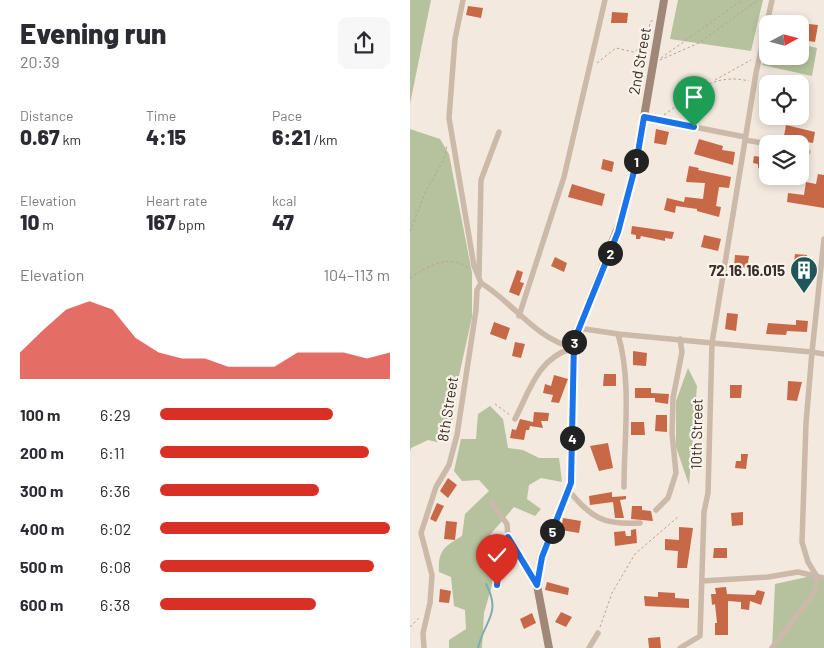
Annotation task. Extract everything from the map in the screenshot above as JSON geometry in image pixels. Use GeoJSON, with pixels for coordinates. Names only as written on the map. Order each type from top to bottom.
{"type":"FeatureCollection","features":[{"type":"Feature","properties":{"kind":"main road","name":"2nd Street"},"geometry":{"type":"LineString","coordinates":[[549,648],[537,585],[542,557],[568,490],[573,463],[571,416],[574,348],[578,328],[618,232],[636,164],[664,0]]}},
{"type":"Feature","properties":{"kind":"street"},"geometry":{"type":"LineString","coordinates":[[463,0],[455,39],[449,118],[474,266],[479,278],[519,316],[547,338],[574,348]]}},
{"type":"Feature","properties":{"kind":"street"},"geometry":{"type":"LineString","coordinates":[[519,316],[564,177],[605,0]]}},
{"type":"Feature","properties":{"kind":"street","name":"10th Street"},"geometry":{"type":"LineString","coordinates":[[769,15],[772,0]]}},
{"type":"Feature","properties":{"kind":"street","name":"10th Street"},"geometry":{"type":"LineString","coordinates":[[680,648],[700,636],[712,343],[759,62]]}},
{"type":"Feature","properties":{"kind":"street"},"geometry":{"type":"LineString","coordinates":[[644,117],[759,142]]}},
{"type":"Feature","properties":{"kind":"street"},"geometry":{"type":"LineString","coordinates":[[479,278],[481,180],[499,132]]}},
{"type":"Feature","properties":{"kind":"street"},"geometry":{"type":"LineString","coordinates":[[772,648],[816,592],[816,575],[808,562],[802,542],[806,423],[824,239]]}},
{"type":"Feature","properties":{"kind":"street","name":"8th Street"},"geometry":{"type":"LineString","coordinates":[[424,648],[423,633],[429,612],[432,575],[421,534],[436,487],[450,465],[458,435],[479,278]]}},
{"type":"Feature","properties":{"kind":"street"},"geometry":{"type":"LineString","coordinates":[[578,328],[618,334],[824,354]]}},
{"type":"Feature","properties":{"kind":"street"},"geometry":{"type":"LineString","coordinates":[[618,334],[622,347],[625,392],[624,487]]}},
{"type":"Feature","properties":{"kind":"street"},"geometry":{"type":"LineString","coordinates":[[656,510],[668,498],[676,473],[672,433],[673,398],[682,352],[680,339]]}},
{"type":"Feature","properties":{"kind":"street"},"geometry":{"type":"LineString","coordinates":[[515,419],[529,393],[535,375],[557,356],[574,348]]}},
{"type":"Feature","properties":{"kind":"street"},"geometry":{"type":"LineString","coordinates":[[568,490],[587,513],[617,524],[640,523]]}},
{"type":"Feature","properties":{"kind":"street"},"geometry":{"type":"LineString","coordinates":[[491,502],[507,524],[508,537],[537,585]]}},
{"type":"Feature","properties":{"kind":"street"},"geometry":{"type":"LineString","coordinates":[[702,581],[768,577],[798,572],[824,578]]}},
{"type":"Feature","properties":{"kind":"street"},"geometry":{"type":"LineString","coordinates":[[589,648],[598,633]]}},
{"type":"Feature","properties":{"kind":"path"},"geometry":{"type":"LineString","coordinates":[[653,64],[742,0]]}},
{"type":"Feature","properties":{"kind":"path"},"geometry":{"type":"LineString","coordinates":[[653,64],[698,43],[758,0]]}},
{"type":"Feature","properties":{"kind":"path"},"geometry":{"type":"LineString","coordinates":[[588,71],[616,48],[633,52],[646,44],[650,23],[654,18],[661,19]]}},
{"type":"Feature","properties":{"kind":"path"},"geometry":{"type":"LineString","coordinates":[[663,116],[712,81],[759,57]]}},
{"type":"Feature","properties":{"kind":"path"},"geometry":{"type":"LineString","coordinates":[[712,81],[730,77],[755,84]]}},
{"type":"Feature","properties":{"kind":"path"},"geometry":{"type":"LineString","coordinates":[[410,230],[426,191],[444,159],[447,144]]}},
{"type":"Feature","properties":{"kind":"path"},"geometry":{"type":"LineString","coordinates":[[410,278],[437,262],[464,264],[479,278]]}},
{"type":"Feature","properties":{"kind":"path"},"geometry":{"type":"LineString","coordinates":[[495,404],[515,419]]}},
{"type":"Feature","properties":{"kind":"path"},"geometry":{"type":"LineString","coordinates":[[598,633],[612,593],[635,554],[679,516]]}},
{"type":"Feature","properties":{"kind":"path"},"geometry":{"type":"LineString","coordinates":[[497,585],[500,557],[508,537]]}},
{"type":"Feature","properties":{"kind":"path"},"geometry":{"type":"LineString","coordinates":[[410,627],[429,612]]}},
{"type":"Feature","properties":{"kind":"green space"},"geometry":{"type":"Polygon","coordinates":[[[410,0],[431,0],[410,104],[410,0]]]}},
{"type":"Feature","properties":{"kind":"green space"},"geometry":{"type":"Polygon","coordinates":[[[678,0],[763,0],[751,51],[670,39],[678,0]]]}},
{"type":"Feature","properties":{"kind":"green space"},"geometry":{"type":"Polygon","coordinates":[[[809,46],[817,48],[812,76],[762,65],[809,65],[809,46]]]}},
{"type":"Feature","properties":{"kind":"green space"},"geometry":{"type":"Polygon","coordinates":[[[410,129],[440,139],[449,154],[472,273],[472,317],[455,394],[454,415],[446,436],[437,442],[428,440],[411,448],[410,452],[410,129]]]}},
{"type":"Feature","properties":{"kind":"green space"},"geometry":{"type":"Polygon","coordinates":[[[688,368],[697,386],[689,485],[676,447],[676,401],[688,368]]]}},
{"type":"Feature","properties":{"kind":"green space"},"geometry":{"type":"Polygon","coordinates":[[[490,406],[503,419],[508,448],[523,450],[539,458],[559,458],[562,482],[541,478],[529,485],[527,499],[541,509],[535,516],[514,507],[489,536],[493,582],[484,613],[482,648],[449,648],[449,640],[466,629],[465,610],[454,606],[451,577],[439,572],[441,554],[447,546],[462,536],[465,514],[489,491],[479,480],[462,481],[454,471],[461,439],[476,439],[478,414],[490,406]]]}},
{"type":"Feature","properties":{"kind":"green space"},"geometry":{"type":"Polygon","coordinates":[[[816,575],[824,579],[824,648],[772,648],[775,584],[816,575]]]}},
{"type":"Feature","properties":{"kind":"building"},"geometry":{"type":"Polygon","coordinates":[[[468,6],[483,8],[481,18],[466,15],[468,6]]]}},
{"type":"Feature","properties":{"kind":"building"},"geometry":{"type":"Polygon","coordinates":[[[612,12],[628,13],[627,23],[611,23],[612,12]]]}},
{"type":"Feature","properties":{"kind":"building"},"geometry":{"type":"Polygon","coordinates":[[[809,24],[818,25],[815,42],[809,41],[809,24]]]}},
{"type":"Feature","properties":{"kind":"building"},"geometry":{"type":"Polygon","coordinates":[[[786,125],[815,132],[813,143],[809,142],[809,135],[784,135],[786,125]]]}},
{"type":"Feature","properties":{"kind":"building"},"geometry":{"type":"Polygon","coordinates":[[[656,129],[669,132],[666,145],[654,143],[656,129]]]}},
{"type":"Feature","properties":{"kind":"building"},"geometry":{"type":"Polygon","coordinates":[[[699,139],[723,146],[722,150],[735,152],[733,165],[694,154],[699,139]]]}},
{"type":"Feature","properties":{"kind":"building"},"geometry":{"type":"Polygon","coordinates":[[[754,156],[759,157],[759,168],[758,164],[753,163],[754,156]]]}},
{"type":"Feature","properties":{"kind":"building"},"geometry":{"type":"Polygon","coordinates":[[[603,159],[614,162],[612,172],[601,169],[603,159]]]}},
{"type":"Feature","properties":{"kind":"building"},"geometry":{"type":"Polygon","coordinates":[[[689,166],[699,168],[698,170],[731,177],[729,188],[719,187],[716,206],[721,207],[719,217],[697,211],[697,209],[676,206],[675,213],[664,210],[667,198],[684,202],[685,197],[703,199],[705,183],[686,182],[689,166]]]}},
{"type":"Feature","properties":{"kind":"building"},"geometry":{"type":"Polygon","coordinates":[[[818,174],[824,175],[824,208],[787,202],[788,193],[804,195],[806,185],[809,185],[809,183],[816,184],[818,174]]]}},
{"type":"Feature","properties":{"kind":"building"},"geometry":{"type":"Polygon","coordinates":[[[572,184],[605,194],[602,206],[568,197],[572,184]]]}},
{"type":"Feature","properties":{"kind":"building"},"geometry":{"type":"Polygon","coordinates":[[[632,226],[674,232],[672,239],[665,238],[665,241],[641,236],[640,239],[636,239],[636,235],[631,234],[632,226]]]}},
{"type":"Feature","properties":{"kind":"building"},"geometry":{"type":"Polygon","coordinates":[[[704,235],[721,239],[718,251],[701,247],[704,235]]]}},
{"type":"Feature","properties":{"kind":"building"},"geometry":{"type":"Polygon","coordinates":[[[795,254],[807,255],[806,272],[793,271],[795,254]]]}},
{"type":"Feature","properties":{"kind":"building"},"geometry":{"type":"Polygon","coordinates":[[[735,255],[749,256],[747,268],[734,267],[735,255]]]}},
{"type":"Feature","properties":{"kind":"building"},"geometry":{"type":"Polygon","coordinates":[[[555,257],[567,263],[564,272],[551,266],[555,257]]]}},
{"type":"Feature","properties":{"kind":"building"},"geometry":{"type":"Polygon","coordinates":[[[517,270],[523,272],[520,282],[524,283],[519,296],[509,292],[517,270]]]}},
{"type":"Feature","properties":{"kind":"building"},"geometry":{"type":"Polygon","coordinates":[[[727,313],[738,314],[736,331],[725,329],[727,313]]]}},
{"type":"Feature","properties":{"kind":"building"},"geometry":{"type":"Polygon","coordinates":[[[796,320],[808,321],[807,332],[787,331],[786,335],[766,334],[768,323],[796,325],[796,320]]]}},
{"type":"Feature","properties":{"kind":"building"},"geometry":{"type":"Polygon","coordinates":[[[494,322],[510,328],[506,340],[490,334],[494,322]]]}},
{"type":"Feature","properties":{"kind":"building"},"geometry":{"type":"Polygon","coordinates":[[[515,342],[525,344],[521,358],[512,356],[515,342]]]}},
{"type":"Feature","properties":{"kind":"building"},"geometry":{"type":"Polygon","coordinates":[[[633,351],[647,353],[646,366],[633,365],[633,351]]]}},
{"type":"Feature","properties":{"kind":"building"},"geometry":{"type":"Polygon","coordinates":[[[604,374],[616,374],[616,386],[603,386],[604,374]]]}},
{"type":"Feature","properties":{"kind":"building"},"geometry":{"type":"Polygon","coordinates":[[[554,375],[568,379],[559,403],[551,402],[553,395],[543,393],[545,384],[551,386],[554,375]]]}},
{"type":"Feature","properties":{"kind":"building"},"geometry":{"type":"Polygon","coordinates":[[[788,381],[802,382],[797,401],[787,400],[788,381]]]}},
{"type":"Feature","properties":{"kind":"building"},"geometry":{"type":"Polygon","coordinates":[[[730,385],[742,385],[741,398],[730,398],[730,385]]]}},
{"type":"Feature","properties":{"kind":"building"},"geometry":{"type":"Polygon","coordinates":[[[635,388],[651,388],[651,393],[669,394],[668,404],[655,402],[655,398],[635,398],[635,388]]]}},
{"type":"Feature","properties":{"kind":"building"},"geometry":{"type":"Polygon","coordinates":[[[534,412],[549,413],[548,421],[541,421],[543,428],[530,426],[529,430],[526,430],[524,440],[510,438],[512,429],[516,430],[520,419],[533,422],[534,412]]]}},
{"type":"Feature","properties":{"kind":"building"},"geometry":{"type":"Polygon","coordinates":[[[656,415],[667,415],[667,432],[655,431],[656,415]]]}},
{"type":"Feature","properties":{"kind":"building"},"geometry":{"type":"Polygon","coordinates":[[[631,422],[644,422],[645,435],[631,435],[631,422]]]}},
{"type":"Feature","properties":{"kind":"building"},"geometry":{"type":"Polygon","coordinates":[[[608,443],[613,468],[599,471],[590,446],[608,443]]]}},
{"type":"Feature","properties":{"kind":"building"},"geometry":{"type":"Polygon","coordinates":[[[741,454],[748,454],[746,469],[735,468],[736,461],[741,461],[741,454]]]}},
{"type":"Feature","properties":{"kind":"building"},"geometry":{"type":"Polygon","coordinates":[[[448,478],[457,485],[448,498],[440,491],[448,478]]]}},
{"type":"Feature","properties":{"kind":"building"},"geometry":{"type":"Polygon","coordinates":[[[612,492],[612,497],[626,496],[626,499],[620,500],[624,518],[615,518],[613,502],[590,505],[589,496],[612,492]]]}},
{"type":"Feature","properties":{"kind":"building"},"geometry":{"type":"Polygon","coordinates":[[[437,503],[444,506],[436,522],[430,519],[437,503]]]}},
{"type":"Feature","properties":{"kind":"building"},"geometry":{"type":"Polygon","coordinates":[[[632,506],[642,506],[642,510],[651,511],[653,521],[631,519],[632,506]]]}},
{"type":"Feature","properties":{"kind":"building"},"geometry":{"type":"Polygon","coordinates":[[[743,512],[743,525],[732,526],[731,513],[743,512]]]}},
{"type":"Feature","properties":{"kind":"building"},"geometry":{"type":"Polygon","coordinates":[[[563,518],[581,521],[579,533],[561,530],[563,518]]]}},
{"type":"Feature","properties":{"kind":"building"},"geometry":{"type":"Polygon","coordinates":[[[446,521],[457,522],[455,540],[444,539],[446,521]]]}},
{"type":"Feature","properties":{"kind":"building"},"geometry":{"type":"Polygon","coordinates":[[[679,527],[693,528],[687,568],[677,568],[678,551],[665,550],[665,539],[679,540],[679,527]]]}},
{"type":"Feature","properties":{"kind":"building"},"geometry":{"type":"Polygon","coordinates":[[[636,529],[637,543],[615,546],[614,532],[625,531],[626,536],[631,536],[631,530],[636,529]]]}},
{"type":"Feature","properties":{"kind":"building"},"geometry":{"type":"Polygon","coordinates":[[[714,548],[727,548],[727,558],[713,558],[714,548]]]}},
{"type":"Feature","properties":{"kind":"building"},"geometry":{"type":"Polygon","coordinates":[[[547,582],[569,588],[568,595],[545,590],[547,582]]]}},
{"type":"Feature","properties":{"kind":"building"},"geometry":{"type":"Polygon","coordinates":[[[726,587],[727,594],[755,595],[757,590],[765,592],[761,605],[750,601],[749,610],[741,609],[741,602],[728,601],[728,635],[715,635],[715,623],[717,623],[715,604],[712,605],[711,594],[716,594],[715,588],[726,587]]]}},
{"type":"Feature","properties":{"kind":"building"},"geometry":{"type":"Polygon","coordinates":[[[440,589],[451,591],[449,603],[439,602],[440,589]]]}},
{"type":"Feature","properties":{"kind":"building"},"geometry":{"type":"Polygon","coordinates":[[[658,592],[675,593],[675,598],[689,599],[689,608],[645,606],[644,596],[658,597],[658,592]]]}},
{"type":"Feature","properties":{"kind":"building"},"geometry":{"type":"Polygon","coordinates":[[[561,612],[572,617],[566,627],[555,622],[561,612]]]}},
{"type":"Feature","properties":{"kind":"building"},"geometry":{"type":"Polygon","coordinates":[[[532,613],[536,623],[524,629],[520,619],[532,613]]]}},
{"type":"Feature","properties":{"kind":"building"},"geometry":{"type":"Polygon","coordinates":[[[660,637],[661,648],[649,648],[648,638],[660,637]]]}},
{"type":"Feature","properties":{"kind":"waterway"},"geometry":{"type":"LineString","coordinates":[[478,648],[492,610],[490,594],[486,584]]}},
{"type":"Feature","properties":{"kind":"place","name":"72.16.16.015"},"geometry":{"type":"Point","coordinates":[804,294]}},
{"type":"Feature","properties":{"kind":"route"},"geometry":{"type":"LineString","coordinates":[[497,585],[500,557],[508,537],[519,552],[527,571],[537,585],[542,557],[571,483],[573,463],[571,416],[574,341],[618,232],[636,164],[644,117],[694,127]]}}]}
